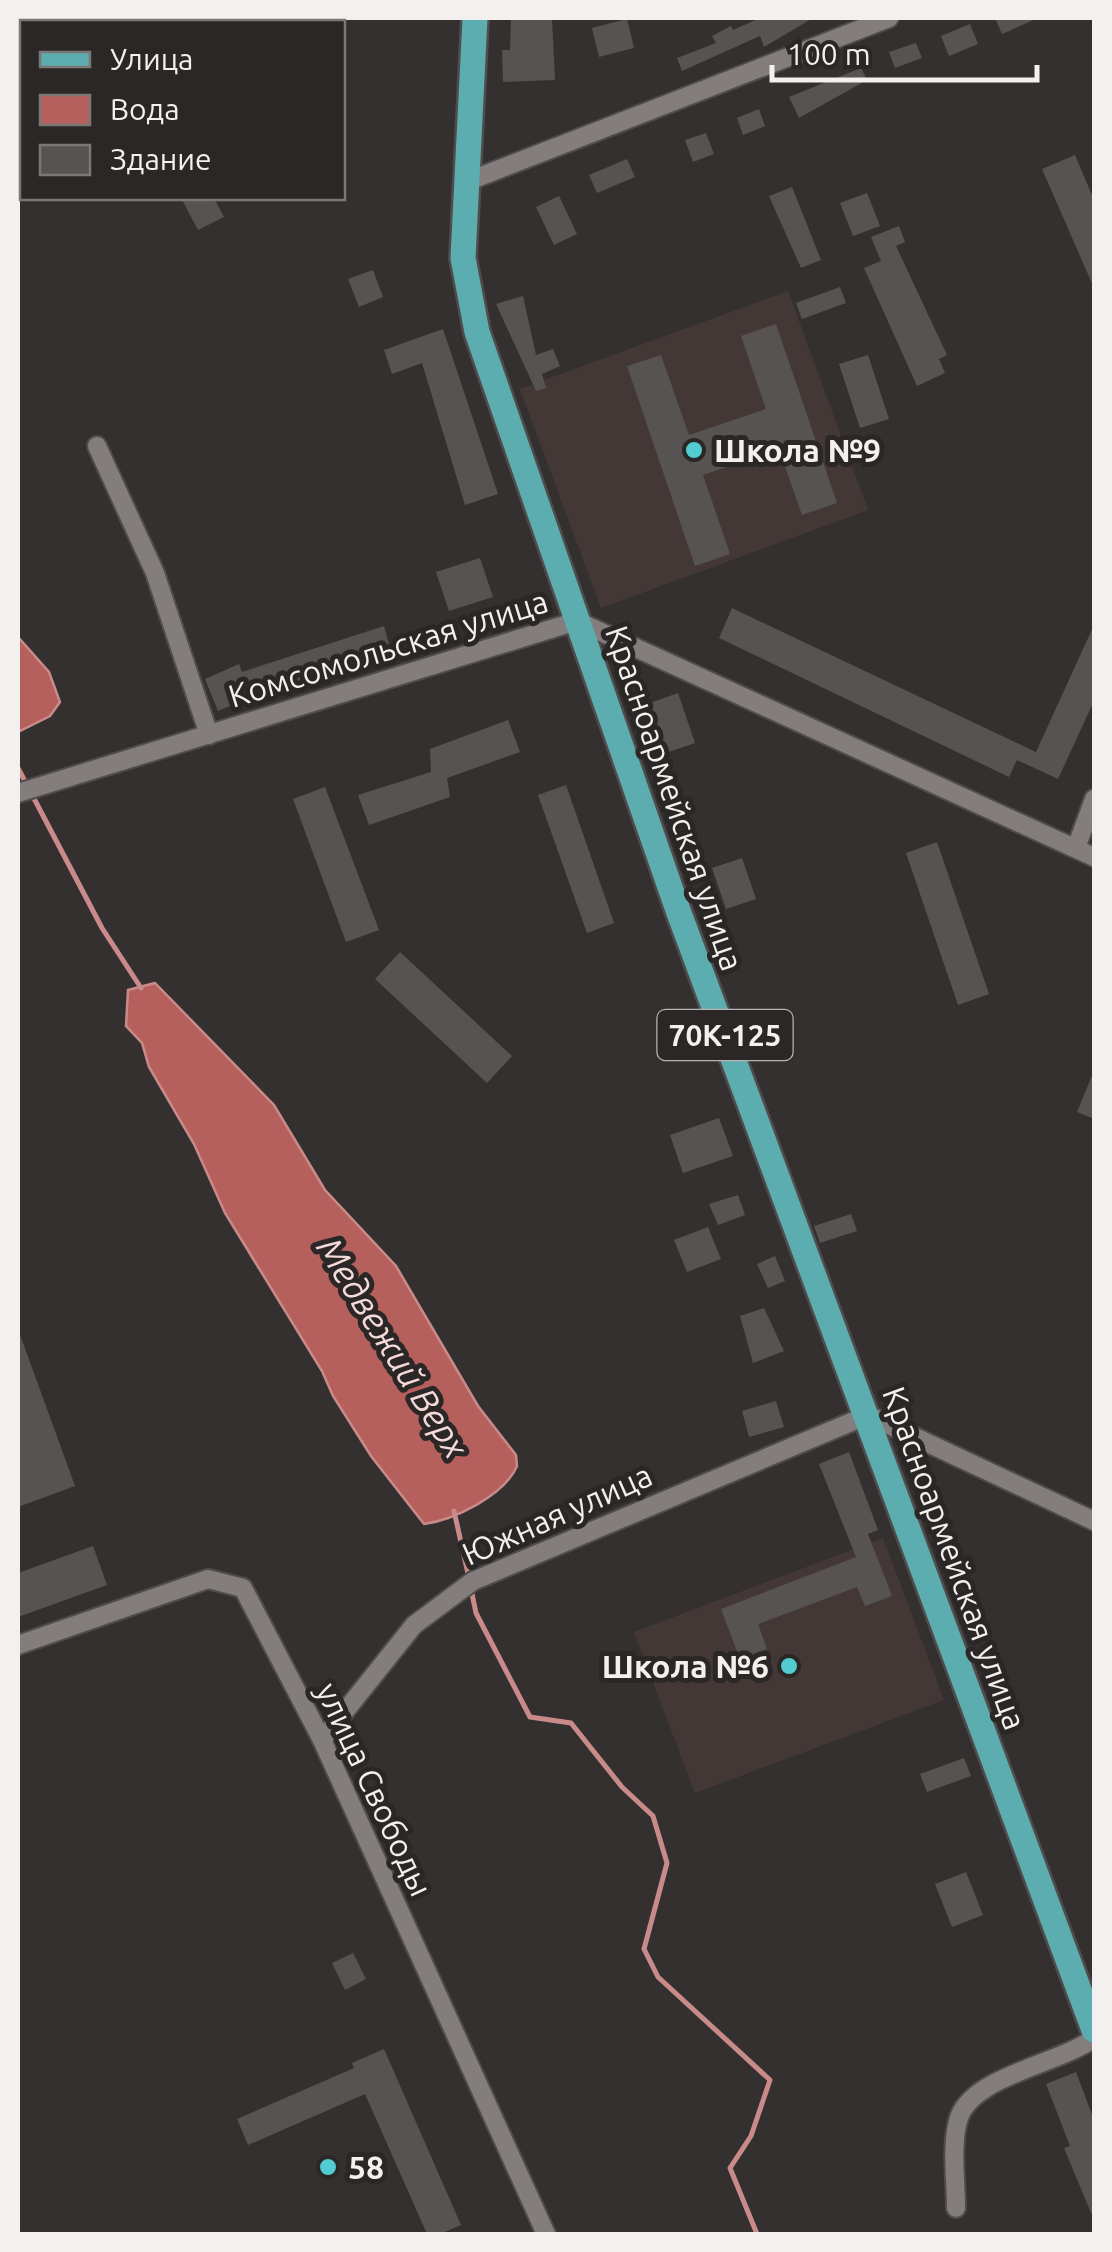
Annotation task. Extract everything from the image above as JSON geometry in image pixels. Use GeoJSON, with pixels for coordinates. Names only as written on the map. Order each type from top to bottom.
{"type":"FeatureCollection","features":[{"type":"Feature","properties":{"kind":"main road","name":"Красноармейская улица"},"geometry":{"type":"LineString","coordinates":[[475,18],[463,258],[477,332],[679,913],[1094,2030]]}},
{"type":"Feature","properties":{"kind":"street"},"geometry":{"type":"LineString","coordinates":[[466,182],[889,18]]}},
{"type":"Feature","properties":{"kind":"street"},"geometry":{"type":"LineString","coordinates":[[97,446],[155,574],[210,735]]}},
{"type":"Feature","properties":{"kind":"street","name":"Комсомольская улица"},"geometry":{"type":"LineString","coordinates":[[25,791],[577,621],[1094,857]]}},
{"type":"Feature","properties":{"kind":"street"},"geometry":{"type":"LineString","coordinates":[[1076,848],[1094,799]]}},
{"type":"Feature","properties":{"kind":"street"},"geometry":{"type":"LineString","coordinates":[[868,1415],[1094,1521]]}},
{"type":"Feature","properties":{"kind":"street","name":"Южная улица"},"geometry":{"type":"LineString","coordinates":[[322,1740],[414,1624],[472,1581],[868,1415]]}},
{"type":"Feature","properties":{"kind":"street","name":"улица Свободы"},"geometry":{"type":"LineString","coordinates":[[18,1645],[208,1579],[243,1588],[322,1740],[546,2234]]}},
{"type":"Feature","properties":{"kind":"street"},"geometry":{"type":"LineString","coordinates":[[956,2208],[958,2120],[978,2089],[1074,2054],[1094,2038]]}},
{"type":"Feature","properties":{"kind":"shaded area","name":"Школа №9"},"geometry":{"type":"Polygon","coordinates":[[[788,291],[868,510],[601,608],[520,389],[788,291]]]}},
{"type":"Feature","properties":{"kind":"shaded area","name":"Школа №6"},"geometry":{"type":"Polygon","coordinates":[[[883,1538],[944,1700],[695,1793],[634,1632],[883,1538]]]}},
{"type":"Feature","properties":{"kind":"water"},"geometry":{"type":"Polygon","coordinates":[[[18,637],[49,672],[60,702],[50,716],[18,732],[18,637]]]}},
{"type":"Feature","properties":{"kind":"water"},"geometry":{"type":"Polygon","coordinates":[[[155,983],[274,1105],[325,1190],[396,1266],[478,1406],[516,1455],[517,1466],[511,1477],[490,1496],[450,1517],[424,1524],[371,1456],[225,1213],[194,1144],[149,1067],[142,1043],[126,1026],[128,990],[155,983]]]}},
{"type":"Feature","properties":{"kind":"building"},"geometry":{"type":"Polygon","coordinates":[[[511,18],[552,18],[555,80],[503,82],[502,50],[510,50],[511,18]]]}},
{"type":"Feature","properties":{"kind":"building"},"geometry":{"type":"Polygon","coordinates":[[[760,18],[813,18],[764,47],[760,36],[682,71],[677,58],[716,43],[712,36],[731,26],[733,30],[760,18]]]}},
{"type":"Feature","properties":{"kind":"building"},"geometry":{"type":"Polygon","coordinates":[[[995,18],[1038,18],[1002,34],[995,18]]]}},
{"type":"Feature","properties":{"kind":"building"},"geometry":{"type":"Polygon","coordinates":[[[627,19],[634,48],[599,57],[592,28],[627,19]]]}},
{"type":"Feature","properties":{"kind":"building"},"geometry":{"type":"Polygon","coordinates":[[[970,24],[978,44],[949,56],[941,36],[970,24]]]}},
{"type":"Feature","properties":{"kind":"building"},"geometry":{"type":"Polygon","coordinates":[[[916,43],[922,58],[895,68],[889,52],[916,43]]]}},
{"type":"Feature","properties":{"kind":"building"},"geometry":{"type":"Polygon","coordinates":[[[861,68],[867,80],[799,118],[789,97],[861,68]]]}},
{"type":"Feature","properties":{"kind":"building"},"geometry":{"type":"Polygon","coordinates":[[[759,109],[765,126],[743,135],[737,118],[759,109]]]}},
{"type":"Feature","properties":{"kind":"building"},"geometry":{"type":"Polygon","coordinates":[[[706,133],[714,154],[693,162],[685,140],[706,133]]]}},
{"type":"Feature","properties":{"kind":"building"},"geometry":{"type":"Polygon","coordinates":[[[1075,155],[1094,200],[1094,288],[1042,169],[1075,155]]]}},
{"type":"Feature","properties":{"kind":"building"},"geometry":{"type":"Polygon","coordinates":[[[627,159],[635,177],[597,193],[589,175],[627,159]]]}},
{"type":"Feature","properties":{"kind":"building"},"geometry":{"type":"Polygon","coordinates":[[[792,187],[821,260],[801,268],[769,196],[792,187]]]}},
{"type":"Feature","properties":{"kind":"building"},"geometry":{"type":"Polygon","coordinates":[[[867,193],[880,226],[853,236],[840,203],[867,193]]]}},
{"type":"Feature","properties":{"kind":"building"},"geometry":{"type":"Polygon","coordinates":[[[559,196],[577,234],[554,245],[536,207],[559,196]]]}},
{"type":"Feature","properties":{"kind":"building"},"geometry":{"type":"Polygon","coordinates":[[[182,200],[215,200],[224,217],[198,230],[182,200]]]}},
{"type":"Feature","properties":{"kind":"building"},"geometry":{"type":"Polygon","coordinates":[[[899,226],[905,242],[896,246],[947,355],[939,359],[945,373],[917,386],[864,268],[881,261],[871,237],[899,226]]]}},
{"type":"Feature","properties":{"kind":"building"},"geometry":{"type":"Polygon","coordinates":[[[373,270],[383,297],[359,307],[348,279],[373,270]]]}},
{"type":"Feature","properties":{"kind":"building"},"geometry":{"type":"Polygon","coordinates":[[[840,287],[846,303],[802,319],[796,303],[840,287]]]}},
{"type":"Feature","properties":{"kind":"building"},"geometry":{"type":"Polygon","coordinates":[[[523,296],[536,355],[553,349],[560,366],[542,374],[546,388],[536,391],[496,304],[523,296]]]}},
{"type":"Feature","properties":{"kind":"building"},"geometry":{"type":"Polygon","coordinates":[[[776,324],[837,503],[802,515],[779,449],[703,475],[730,554],[695,566],[627,366],[661,355],[689,435],[766,409],[741,336],[776,324]]]}},
{"type":"Feature","properties":{"kind":"building"},"geometry":{"type":"Polygon","coordinates":[[[443,329],[498,494],[465,505],[422,363],[392,374],[384,350],[443,329]]]}},
{"type":"Feature","properties":{"kind":"building"},"geometry":{"type":"Polygon","coordinates":[[[868,355],[889,419],[860,428],[839,364],[868,355]]]}},
{"type":"Feature","properties":{"kind":"building"},"geometry":{"type":"Polygon","coordinates":[[[480,558],[493,597],[449,611],[436,572],[480,558]]]}},
{"type":"Feature","properties":{"kind":"building"},"geometry":{"type":"Polygon","coordinates":[[[732,608],[1036,752],[1094,625],[1094,701],[1058,779],[1017,760],[1009,777],[719,638],[732,608]]]}},
{"type":"Feature","properties":{"kind":"building"},"geometry":{"type":"Polygon","coordinates":[[[384,626],[391,652],[271,698],[268,690],[218,711],[205,679],[239,664],[242,672],[384,626]]]}},
{"type":"Feature","properties":{"kind":"building"},"geometry":{"type":"Polygon","coordinates":[[[678,693],[695,743],[657,756],[639,707],[678,693]]]}},
{"type":"Feature","properties":{"kind":"building"},"geometry":{"type":"Polygon","coordinates":[[[508,720],[520,752],[447,778],[450,797],[369,825],[358,795],[431,772],[430,749],[508,720]]]}},
{"type":"Feature","properties":{"kind":"building"},"geometry":{"type":"Polygon","coordinates":[[[566,785],[614,923],[587,933],[538,795],[566,785]]]}},
{"type":"Feature","properties":{"kind":"building"},"geometry":{"type":"Polygon","coordinates":[[[325,787],[379,930],[346,942],[293,799],[325,787]]]}},
{"type":"Feature","properties":{"kind":"building"},"geometry":{"type":"Polygon","coordinates":[[[937,842],[989,994],[958,1005],[906,853],[937,842]]]}},
{"type":"Feature","properties":{"kind":"building"},"geometry":{"type":"Polygon","coordinates":[[[742,858],[756,899],[726,909],[712,868],[742,858]]]}},
{"type":"Feature","properties":{"kind":"building"},"geometry":{"type":"Polygon","coordinates":[[[400,952],[512,1056],[487,1083],[375,979],[400,952]]]}},
{"type":"Feature","properties":{"kind":"building"},"geometry":{"type":"Polygon","coordinates":[[[1094,1071],[1094,1119],[1077,1112],[1094,1071]]]}},
{"type":"Feature","properties":{"kind":"building"},"geometry":{"type":"Polygon","coordinates":[[[719,1118],[733,1156],[683,1173],[670,1135],[719,1118]]]}},
{"type":"Feature","properties":{"kind":"building"},"geometry":{"type":"Polygon","coordinates":[[[738,1195],[745,1215],[718,1225],[709,1204],[738,1195]]]}},
{"type":"Feature","properties":{"kind":"building"},"geometry":{"type":"Polygon","coordinates":[[[851,1214],[857,1231],[820,1243],[814,1226],[851,1214]]]}},
{"type":"Feature","properties":{"kind":"building"},"geometry":{"type":"Polygon","coordinates":[[[708,1227],[721,1259],[687,1272],[674,1240],[708,1227]]]}},
{"type":"Feature","properties":{"kind":"building"},"geometry":{"type":"Polygon","coordinates":[[[775,1256],[785,1281],[768,1288],[757,1264],[775,1256]]]}},
{"type":"Feature","properties":{"kind":"building"},"geometry":{"type":"Polygon","coordinates":[[[764,1308],[784,1351],[753,1363],[740,1316],[764,1308]]]}},
{"type":"Feature","properties":{"kind":"building"},"geometry":{"type":"Polygon","coordinates":[[[18,1333],[75,1486],[18,1507],[18,1333]]]}},
{"type":"Feature","properties":{"kind":"building"},"geometry":{"type":"Polygon","coordinates":[[[776,1401],[784,1427],[749,1437],[742,1411],[776,1401]]]}},
{"type":"Feature","properties":{"kind":"building"},"geometry":{"type":"Polygon","coordinates":[[[849,1452],[878,1530],[868,1534],[892,1596],[865,1606],[857,1587],[758,1624],[767,1649],[740,1659],[721,1609],[856,1557],[819,1464],[849,1452]]]}},
{"type":"Feature","properties":{"kind":"building"},"geometry":{"type":"Polygon","coordinates":[[[93,1546],[107,1585],[18,1617],[18,1573],[93,1546]]]}},
{"type":"Feature","properties":{"kind":"building"},"geometry":{"type":"Polygon","coordinates":[[[964,1758],[971,1776],[927,1792],[920,1774],[964,1758]]]}},
{"type":"Feature","properties":{"kind":"building"},"geometry":{"type":"Polygon","coordinates":[[[966,1872],[983,1915],[952,1927],[935,1884],[966,1872]]]}},
{"type":"Feature","properties":{"kind":"building"},"geometry":{"type":"Polygon","coordinates":[[[353,1953],[366,1979],[345,1990],[332,1963],[353,1953]]]}},
{"type":"Feature","properties":{"kind":"building"},"geometry":{"type":"Polygon","coordinates":[[[384,2049],[461,2225],[440,2234],[427,2234],[365,2094],[248,2145],[237,2119],[354,2068],[352,2063],[384,2049]]]}},
{"type":"Feature","properties":{"kind":"building"},"geometry":{"type":"Polygon","coordinates":[[[1076,2072],[1094,2120],[1094,2220],[1064,2148],[1070,2146],[1046,2084],[1076,2072]]]}},
{"type":"Feature","properties":{"kind":"waterway","name":"Медвежий Верх"},"geometry":{"type":"LineString","coordinates":[[18,768],[102,928],[141,988]]}},
{"type":"Feature","properties":{"kind":"waterway","name":"Медвежий Верх"},"geometry":{"type":"LineString","coordinates":[[454,1511],[469,1578]]}},
{"type":"Feature","properties":{"kind":"waterway","name":"Медвежий Верх"},"geometry":{"type":"LineString","coordinates":[[471,1589],[476,1613],[530,1717],[571,1723],[622,1787],[653,1816],[667,1863],[644,1949],[658,1977],[770,2080],[751,2136],[730,2168],[757,2234]]}},
{"type":"Feature","properties":{"kind":"place","name":"Школа №9"},"geometry":{"type":"Point","coordinates":[694,450]}},
{"type":"Feature","properties":{"kind":"place","name":"Школа №6"},"geometry":{"type":"Point","coordinates":[789,1666]}},
{"type":"Feature","properties":{"kind":"place","name":"58"},"geometry":{"type":"Point","coordinates":[328,2167]}}]}
